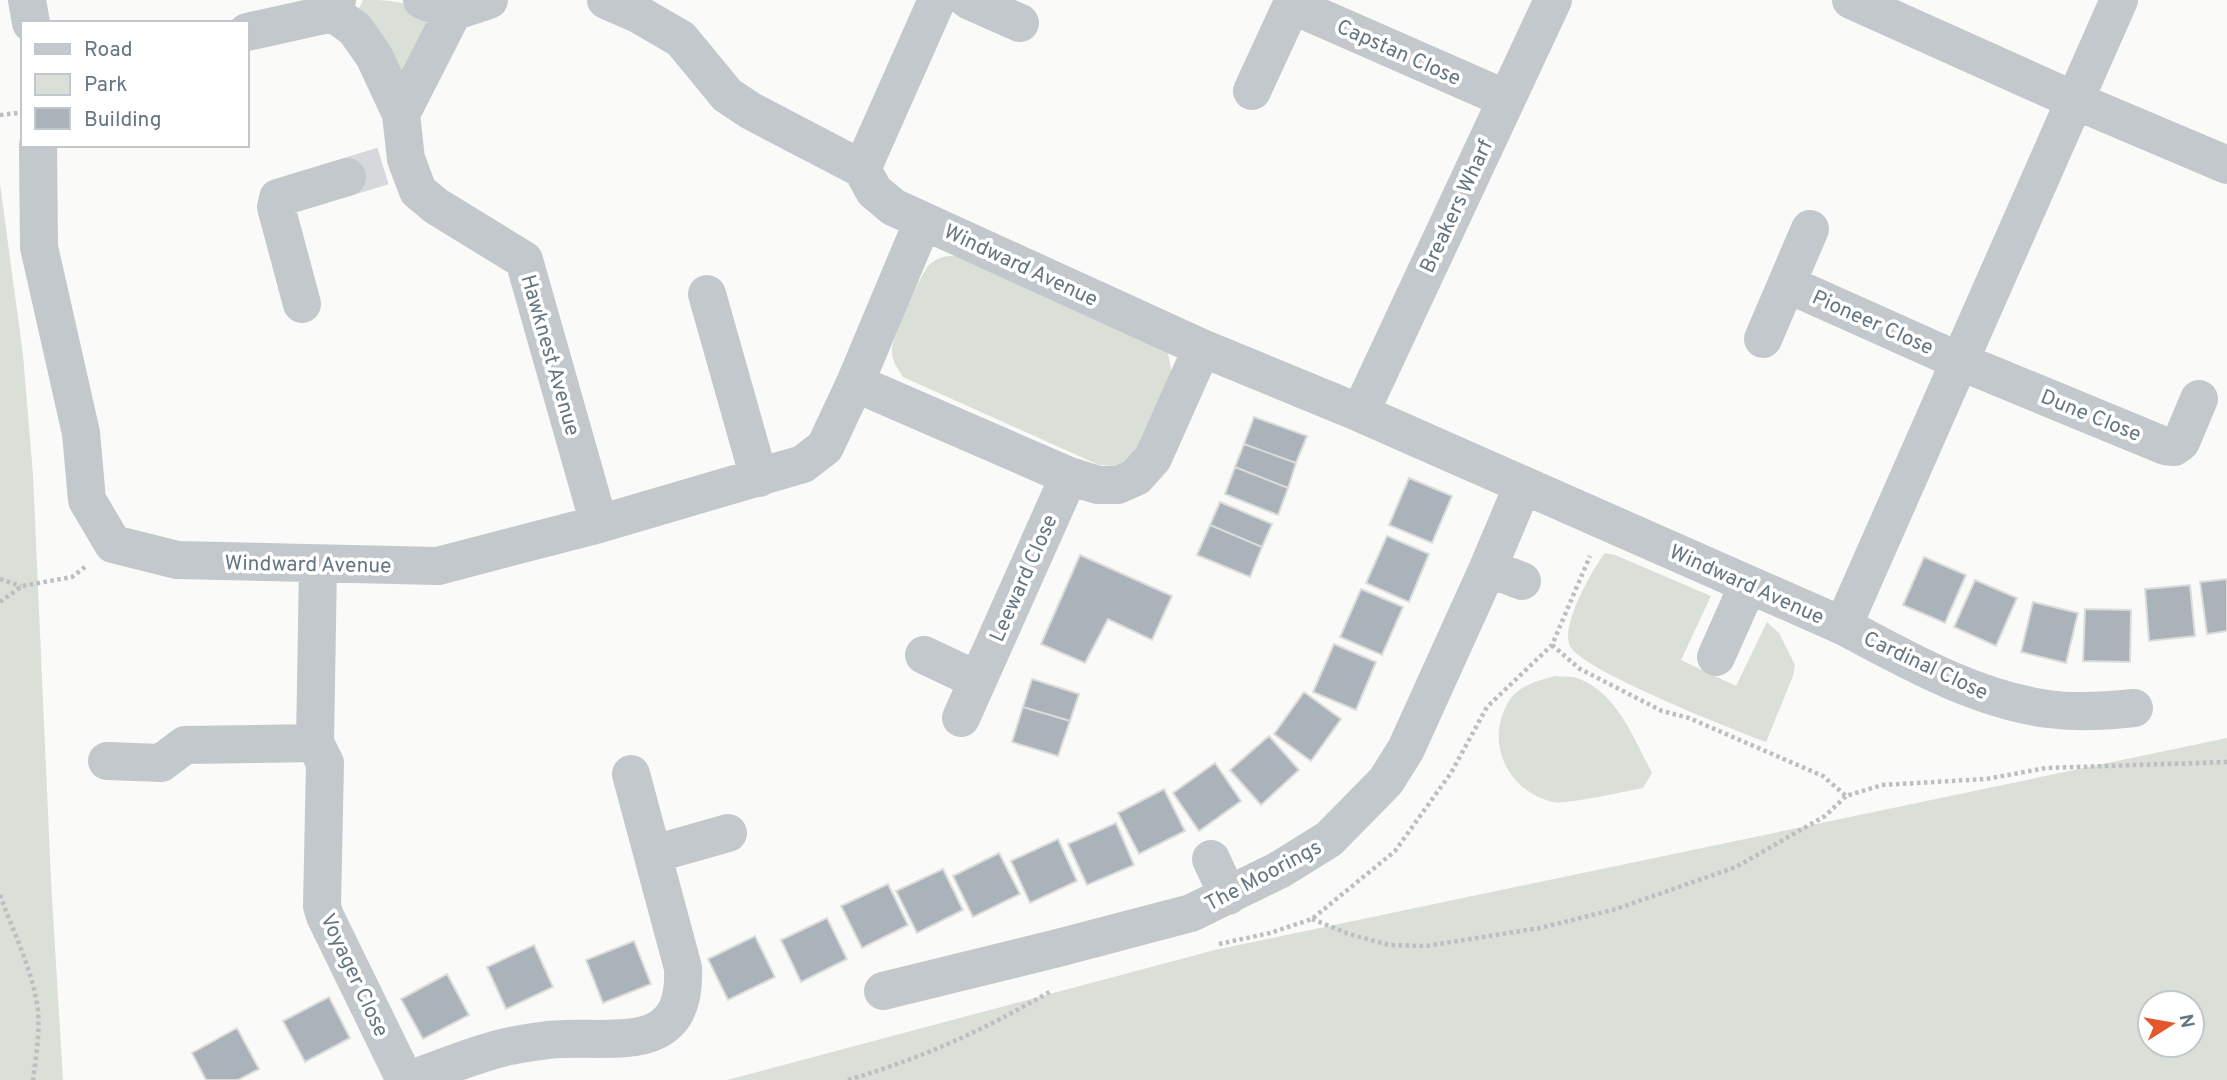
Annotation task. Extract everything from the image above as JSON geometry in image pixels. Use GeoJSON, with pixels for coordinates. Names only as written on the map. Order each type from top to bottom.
{"type":"FeatureCollection","features":[{"type":"Feature","properties":{"kind":"street"},"geometry":{"type":"LineString","coordinates":[[27,0],[31,21]]}},
{"type":"Feature","properties":{"kind":"street"},"geometry":{"type":"LineString","coordinates":[[401,114],[438,6],[489,0]]}},
{"type":"Feature","properties":{"kind":"street"},"geometry":{"type":"LineString","coordinates":[[606,0],[681,38],[727,95],[751,111],[862,169],[874,191],[893,207],[923,221]]}},
{"type":"Feature","properties":{"kind":"street"},"geometry":{"type":"LineString","coordinates":[[862,169],[937,0]]}},
{"type":"Feature","properties":{"kind":"street"},"geometry":{"type":"LineString","coordinates":[[968,0],[1020,23]]}},
{"type":"Feature","properties":{"kind":"street","name":"Breakers Wharf"},"geometry":{"type":"LineString","coordinates":[[1360,413],[1553,0]]}},
{"type":"Feature","properties":{"kind":"street"},"geometry":{"type":"LineString","coordinates":[[1851,0],[2227,165]]}},
{"type":"Feature","properties":{"kind":"street","name":"Windward Avenue"},"geometry":{"type":"LineString","coordinates":[[113,544],[177,560],[438,566],[803,464],[825,447],[923,221],[1202,348],[1360,413],[1843,626],[2119,0]]}},
{"type":"Feature","properties":{"kind":"street","name":"Capstan Close"},"geometry":{"type":"LineString","coordinates":[[1252,91],[1293,2],[1506,99]]}},
{"type":"Feature","properties":{"kind":"street"},"geometry":{"type":"LineString","coordinates":[[248,32],[335,6]]}},
{"type":"Feature","properties":{"kind":"street","name":"Hawknest Avenue"},"geometry":{"type":"LineString","coordinates":[[335,6],[374,55],[401,114],[395,163],[418,191],[436,206],[524,261],[599,523]]}},
{"type":"Feature","properties":{"kind":"street"},"geometry":{"type":"LineString","coordinates":[[38,147],[39,247],[81,433],[87,500],[113,544]]}},
{"type":"Feature","properties":{"kind":"street"},"geometry":{"type":"LineString","coordinates":[[302,304],[275,207],[278,198],[347,177]]}},
{"type":"Feature","properties":{"kind":"street","name":"Pioneer Close"},"geometry":{"type":"LineString","coordinates":[[1763,339],[1810,230]]}},
{"type":"Feature","properties":{"kind":"street","name":"Pioneer Close"},"geometry":{"type":"LineString","coordinates":[[1787,284],[1959,361]]}},
{"type":"Feature","properties":{"kind":"street"},"geometry":{"type":"LineString","coordinates":[[707,294],[759,478]]}},
{"type":"Feature","properties":{"kind":"street"},"geometry":{"type":"LineString","coordinates":[[855,383],[1069,477],[1098,485],[1118,485],[1136,477],[1153,458],[1202,348]]}},
{"type":"Feature","properties":{"kind":"street","name":"Dune Close"},"geometry":{"type":"LineString","coordinates":[[1959,361],[2165,446],[2174,446],[2181,442],[2199,399]]}},
{"type":"Feature","properties":{"kind":"street","name":"Leeward Close"},"geometry":{"type":"LineString","coordinates":[[961,718],[1069,477]]}},
{"type":"Feature","properties":{"kind":"street","name":"The Moorings"},"geometry":{"type":"LineString","coordinates":[[883,990],[1191,913],[1279,870],[1329,839],[1386,781],[1505,575],[1523,485]]}},
{"type":"Feature","properties":{"kind":"street","name":"Voyager Close"},"geometry":{"type":"LineString","coordinates":[[318,565],[315,743],[325,763],[321,894],[325,916],[407,1080],[508,1046],[563,1039],[604,1041],[644,1036],[665,1025],[679,1009],[684,989],[684,968],[631,774]]}},
{"type":"Feature","properties":{"kind":"street"},"geometry":{"type":"LineString","coordinates":[[1716,657],[1748,585]]}},
{"type":"Feature","properties":{"kind":"street","name":"Cardinal Close"},"geometry":{"type":"LineString","coordinates":[[1843,626],[1966,687],[2005,700],[2058,710],[2091,712],[2134,708]]}},
{"type":"Feature","properties":{"kind":"street"},"geometry":{"type":"LineString","coordinates":[[924,655],[977,680]]}},
{"type":"Feature","properties":{"kind":"street"},"geometry":{"type":"LineString","coordinates":[[107,761],[162,763],[185,745],[315,743]]}},
{"type":"Feature","properties":{"kind":"street"},"geometry":{"type":"LineString","coordinates":[[654,854],[728,833]]}},
{"type":"Feature","properties":{"kind":"street"},"geometry":{"type":"LineString","coordinates":[[1211,859],[1228,896]]}},
{"type":"Feature","properties":{"kind":"path"},"geometry":{"type":"LineString","coordinates":[[0,116],[21,113]]}},
{"type":"Feature","properties":{"kind":"path"},"geometry":{"type":"LineString","coordinates":[[0,602],[22,586],[72,577],[113,544]]}},
{"type":"Feature","properties":{"kind":"path"},"geometry":{"type":"LineString","coordinates":[[0,579],[22,586]]}},
{"type":"Feature","properties":{"kind":"path"},"geometry":{"type":"LineString","coordinates":[[1552,645],[1580,668],[1625,692],[1662,711],[1689,719],[1823,776],[1846,796]]}},
{"type":"Feature","properties":{"kind":"path"},"geometry":{"type":"LineString","coordinates":[[1312,919],[1349,934],[1390,945],[1426,946],[1540,928],[1616,909],[1736,867],[1825,816],[1846,796],[1882,785],[1986,779],[2046,768],[2227,762]]}},
{"type":"Feature","properties":{"kind":"path"},"geometry":{"type":"LineString","coordinates":[[0,895],[28,971],[37,1005],[38,1037],[33,1080]]}},
{"type":"Feature","properties":{"kind":"green space"},"geometry":{"type":"Polygon","coordinates":[[[363,0],[407,4],[429,18],[411,70],[397,71],[357,13],[363,0]]]}},
{"type":"Feature","properties":{"kind":"green space"},"geometry":{"type":"Polygon","coordinates":[[[0,184],[23,355],[33,475],[51,881],[63,1080],[0,1080],[0,184]]]}},
{"type":"Feature","properties":{"kind":"green space"},"geometry":{"type":"Polygon","coordinates":[[[949,256],[962,256],[1157,343],[1168,353],[1172,375],[1132,459],[1113,466],[1099,465],[903,377],[894,362],[892,352],[901,321],[929,265],[949,256]]]}},
{"type":"Feature","properties":{"kind":"green space"},"geometry":{"type":"Polygon","coordinates":[[[1605,553],[1711,596],[1681,660],[1736,686],[1767,622],[1779,633],[1795,665],[1766,742],[1628,684],[1580,657],[1570,646],[1569,625],[1573,612],[1605,553]]]}},
{"type":"Feature","properties":{"kind":"green space"},"geometry":{"type":"Polygon","coordinates":[[[1555,676],[1575,677],[1591,685],[1614,705],[1652,773],[1643,788],[1583,800],[1553,802],[1537,796],[1512,776],[1504,763],[1500,748],[1502,717],[1509,701],[1518,691],[1555,676]]]}},
{"type":"Feature","properties":{"kind":"green space"},"geometry":{"type":"Polygon","coordinates":[[[2227,738],[2227,1080],[727,1080],[1215,950],[2227,738]]]}},
{"type":"Feature","properties":{"kind":"building"},"geometry":{"type":"Polygon","coordinates":[[[1254,417],[1307,436],[1296,463],[1244,444],[1254,417]]]}},
{"type":"Feature","properties":{"kind":"building"},"geometry":{"type":"Polygon","coordinates":[[[1244,444],[1296,463],[1288,488],[1235,467],[1244,444]]]}},
{"type":"Feature","properties":{"kind":"building"},"geometry":{"type":"Polygon","coordinates":[[[1235,467],[1288,488],[1278,515],[1225,494],[1235,467]]]}},
{"type":"Feature","properties":{"kind":"building"},"geometry":{"type":"Polygon","coordinates":[[[1409,478],[1452,496],[1432,543],[1389,525],[1409,478]]]}},
{"type":"Feature","properties":{"kind":"building"},"geometry":{"type":"Polygon","coordinates":[[[1220,502],[1272,524],[1262,547],[1210,525],[1220,502]]]}},
{"type":"Feature","properties":{"kind":"building"},"geometry":{"type":"Polygon","coordinates":[[[1210,525],[1262,547],[1250,577],[1197,555],[1210,525]]]}},
{"type":"Feature","properties":{"kind":"building"},"geometry":{"type":"Polygon","coordinates":[[[1387,536],[1429,554],[1409,602],[1366,583],[1387,536]]]}},
{"type":"Feature","properties":{"kind":"building"},"geometry":{"type":"Polygon","coordinates":[[[1080,555],[1172,596],[1152,640],[1108,619],[1085,663],[1041,644],[1080,555]]]}},
{"type":"Feature","properties":{"kind":"building"},"geometry":{"type":"Polygon","coordinates":[[[1924,557],[1966,575],[1945,623],[1903,605],[1924,557]]]}},
{"type":"Feature","properties":{"kind":"building"},"geometry":{"type":"Polygon","coordinates":[[[2227,579],[2227,631],[2207,634],[2200,582],[2227,579]]]}},
{"type":"Feature","properties":{"kind":"building"},"geometry":{"type":"Polygon","coordinates":[[[1975,580],[2017,598],[1996,646],[1954,627],[1975,580]]]}},
{"type":"Feature","properties":{"kind":"building"},"geometry":{"type":"Polygon","coordinates":[[[2190,585],[2195,636],[2149,641],[2145,589],[2190,585]]]}},
{"type":"Feature","properties":{"kind":"building"},"geometry":{"type":"Polygon","coordinates":[[[1361,589],[1403,607],[1382,655],[1340,637],[1361,589]]]}},
{"type":"Feature","properties":{"kind":"building"},"geometry":{"type":"Polygon","coordinates":[[[2033,602],[2078,613],[2066,663],[2021,652],[2033,602]]]}},
{"type":"Feature","properties":{"kind":"building"},"geometry":{"type":"Polygon","coordinates":[[[2085,609],[2131,610],[2130,662],[2083,661],[2085,609]]]}},
{"type":"Feature","properties":{"kind":"building"},"geometry":{"type":"Polygon","coordinates":[[[1334,644],[1376,662],[1356,710],[1313,692],[1334,644]]]}},
{"type":"Feature","properties":{"kind":"building"},"geometry":{"type":"Polygon","coordinates":[[[1032,679],[1079,694],[1070,721],[1023,707],[1032,679]]]}},
{"type":"Feature","properties":{"kind":"building"},"geometry":{"type":"Polygon","coordinates":[[[1304,692],[1341,719],[1311,761],[1274,734],[1304,692]]]}},
{"type":"Feature","properties":{"kind":"building"},"geometry":{"type":"Polygon","coordinates":[[[1023,707],[1070,721],[1058,756],[1012,742],[1023,707]]]}},
{"type":"Feature","properties":{"kind":"building"},"geometry":{"type":"Polygon","coordinates":[[[1269,736],[1299,770],[1261,805],[1230,770],[1269,736]]]}},
{"type":"Feature","properties":{"kind":"building"},"geometry":{"type":"Polygon","coordinates":[[[1215,763],[1241,801],[1199,831],[1173,793],[1215,763]]]}},
{"type":"Feature","properties":{"kind":"building"},"geometry":{"type":"Polygon","coordinates":[[[1164,789],[1185,831],[1139,854],[1118,813],[1164,789]]]}},
{"type":"Feature","properties":{"kind":"building"},"geometry":{"type":"Polygon","coordinates":[[[1116,823],[1134,865],[1087,885],[1068,844],[1116,823]]]}},
{"type":"Feature","properties":{"kind":"building"},"geometry":{"type":"Polygon","coordinates":[[[1058,839],[1077,881],[1030,903],[1011,861],[1058,839]]]}},
{"type":"Feature","properties":{"kind":"building"},"geometry":{"type":"Polygon","coordinates":[[[999,853],[1020,894],[973,917],[953,876],[999,853]]]}},
{"type":"Feature","properties":{"kind":"building"},"geometry":{"type":"Polygon","coordinates":[[[943,869],[963,910],[917,933],[896,891],[943,869]]]}},
{"type":"Feature","properties":{"kind":"building"},"geometry":{"type":"Polygon","coordinates":[[[888,884],[908,925],[862,948],[841,906],[888,884]]]}},
{"type":"Feature","properties":{"kind":"building"},"geometry":{"type":"Polygon","coordinates":[[[827,918],[847,959],[801,982],[781,940],[827,918]]]}},
{"type":"Feature","properties":{"kind":"building"},"geometry":{"type":"Polygon","coordinates":[[[755,936],[775,977],[728,1000],[708,959],[755,936]]]}},
{"type":"Feature","properties":{"kind":"building"},"geometry":{"type":"Polygon","coordinates":[[[634,941],[651,984],[603,1003],[586,960],[634,941]]]}},
{"type":"Feature","properties":{"kind":"building"},"geometry":{"type":"Polygon","coordinates":[[[534,945],[553,987],[506,1009],[487,967],[534,945]]]}},
{"type":"Feature","properties":{"kind":"building"},"geometry":{"type":"Polygon","coordinates":[[[447,974],[469,1015],[423,1039],[401,999],[447,974]]]}},
{"type":"Feature","properties":{"kind":"building"},"geometry":{"type":"Polygon","coordinates":[[[329,997],[350,1038],[305,1062],[283,1021],[329,997]]]}},
{"type":"Feature","properties":{"kind":"building"},"geometry":{"type":"Polygon","coordinates":[[[237,1028],[259,1069],[238,1080],[206,1080],[192,1053],[237,1028]]]}},
{"type":"Feature","properties":{"kind":"tunnel"},"geometry":{"type":"LineString","coordinates":[[347,177],[383,166]]}}]}
